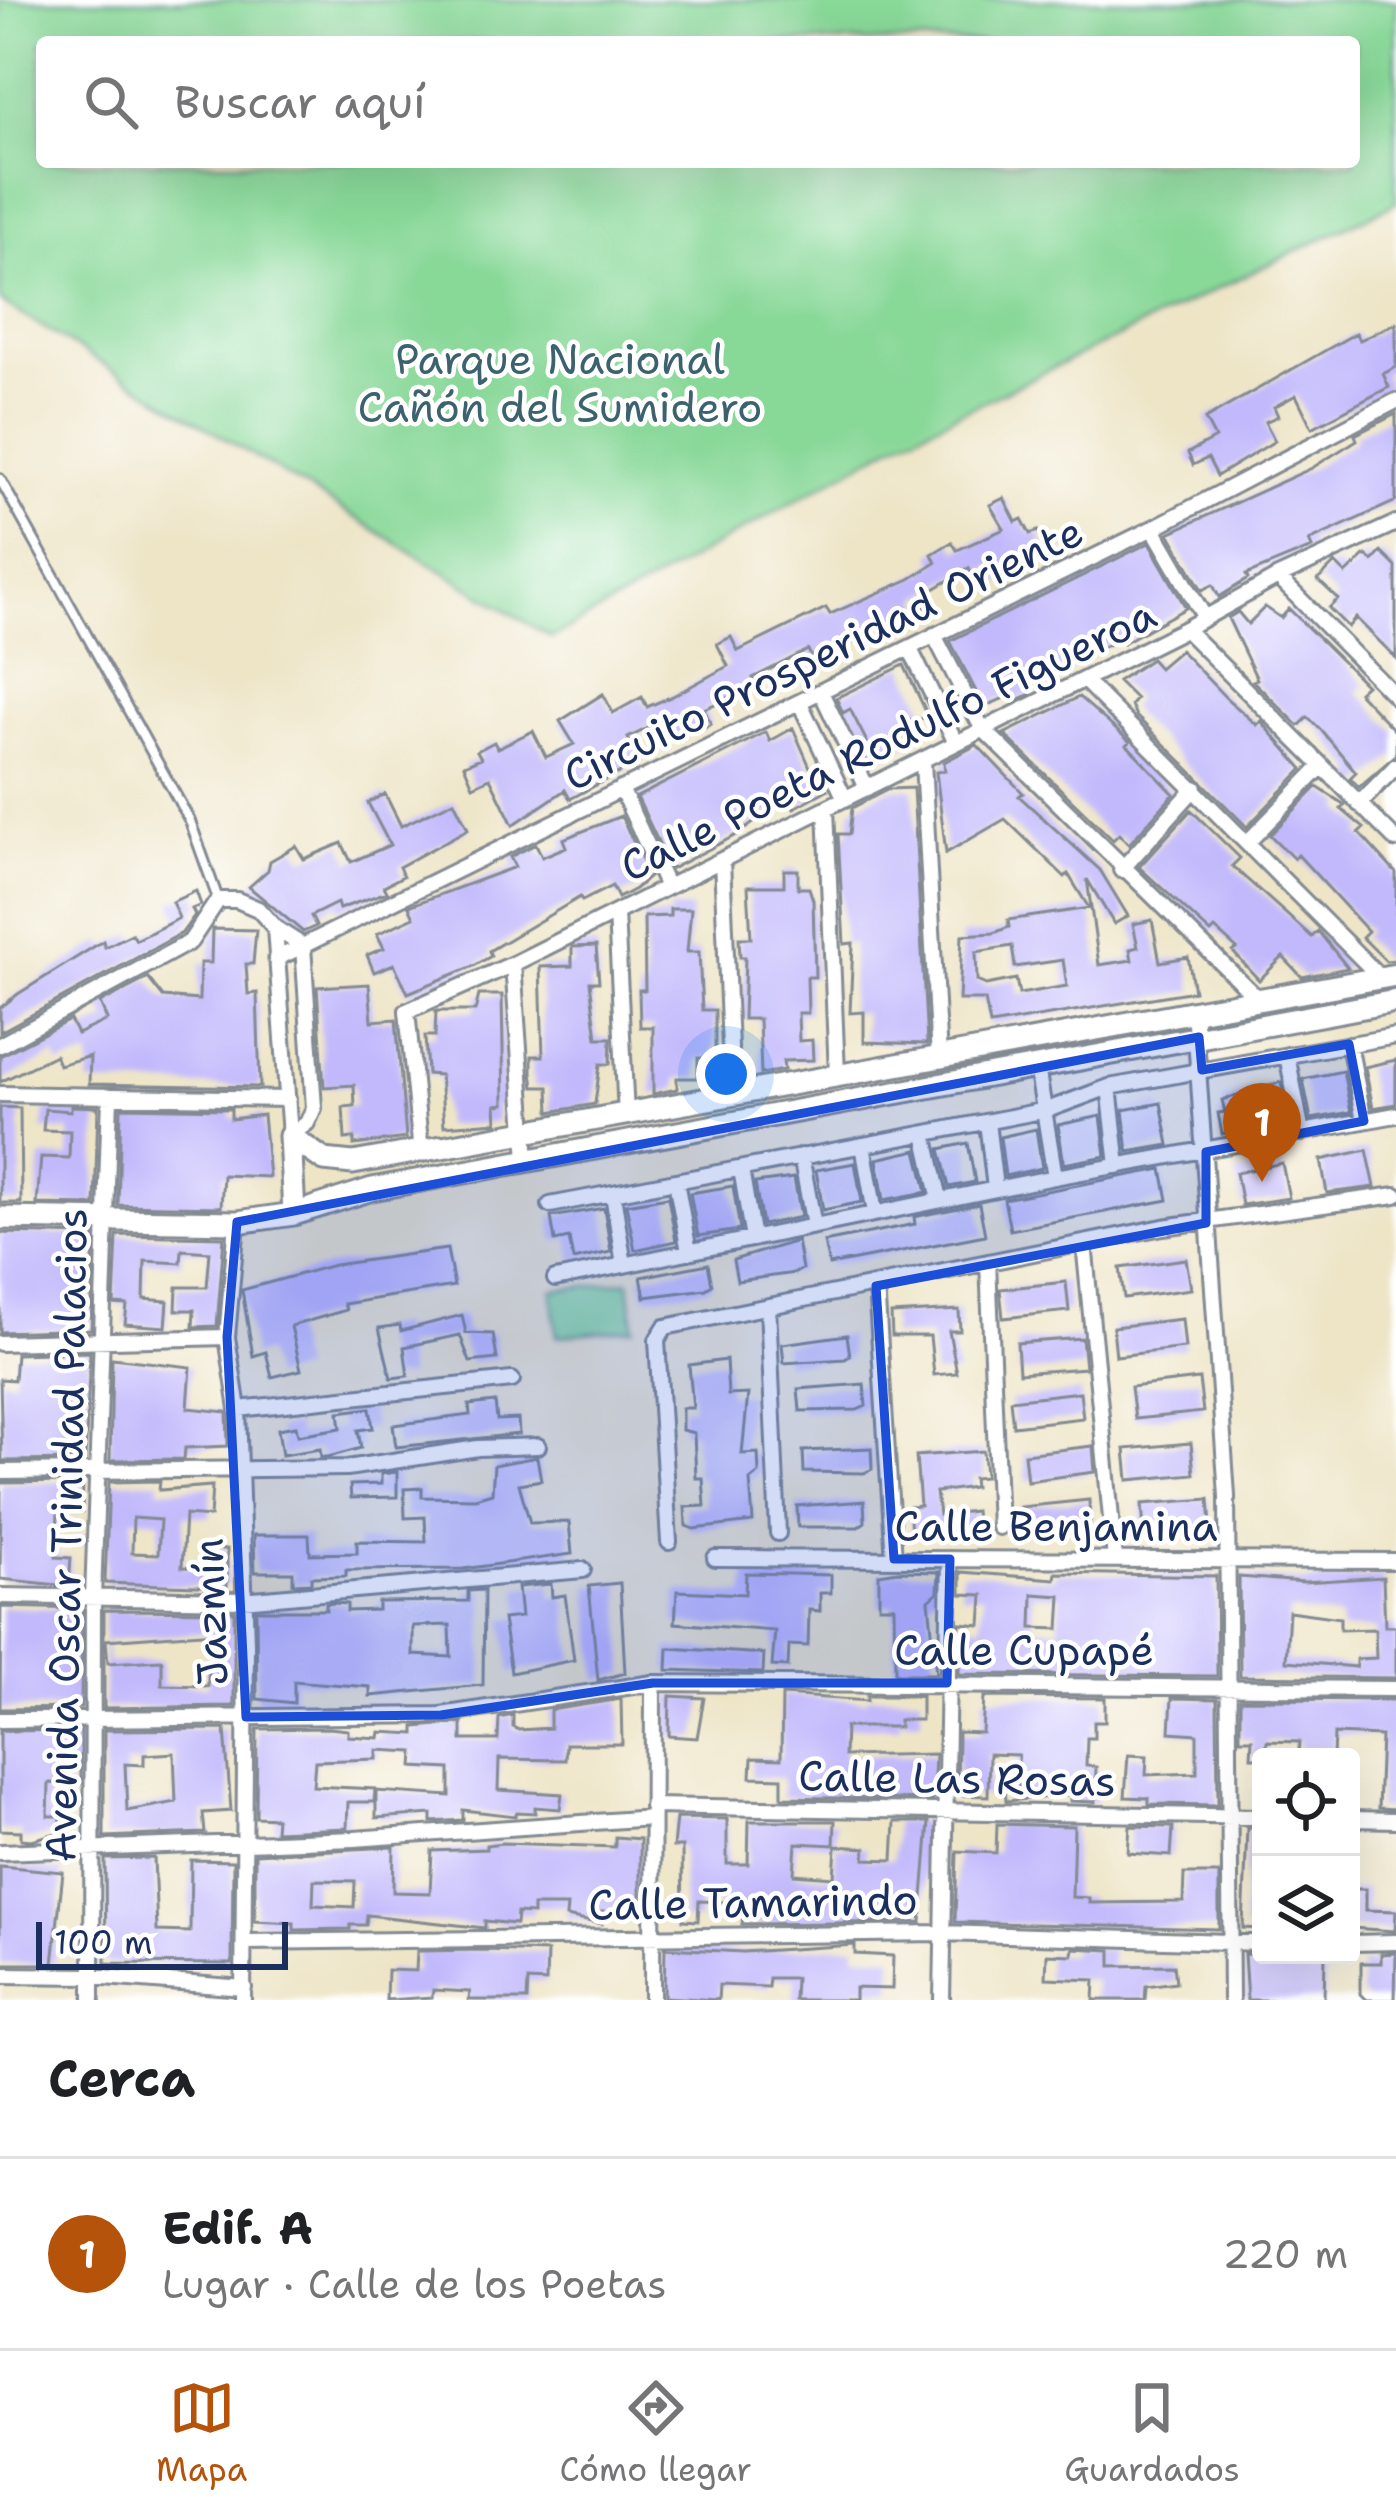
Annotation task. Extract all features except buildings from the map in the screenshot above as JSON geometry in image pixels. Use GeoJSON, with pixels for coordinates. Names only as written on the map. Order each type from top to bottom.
{"type":"FeatureCollection","features":[{"type":"Feature","properties":{"kind":"street","name":"Circuito Prosperidad Oriente"},"geometry":{"type":"LineString","coordinates":[[276,959],[1153,528],[1396,401]]}},
{"type":"Feature","properties":{"kind":"street"},"geometry":{"type":"LineString","coordinates":[[1153,528],[1205,618]]}},
{"type":"Feature","properties":{"kind":"street","name":"Calle Poeta Rodulfo Figueroa"},"geometry":{"type":"LineString","coordinates":[[421,1152],[407,1011],[513,964],[923,761],[1278,577],[1393,530]]}},
{"type":"Feature","properties":{"kind":"street"},"geometry":{"type":"LineString","coordinates":[[1278,577],[1396,697]]}},
{"type":"Feature","properties":{"kind":"street"},"geometry":{"type":"LineString","coordinates":[[1185,629],[1396,841]]}},
{"type":"Feature","properties":{"kind":"street"},"geometry":{"type":"LineString","coordinates":[[934,635],[982,728],[1121,870],[1257,998]]}},
{"type":"Feature","properties":{"kind":"street"},"geometry":{"type":"LineString","coordinates":[[910,649],[956,743]]}},
{"type":"Feature","properties":{"kind":"street"},"geometry":{"type":"LineString","coordinates":[[1084,680],[1389,976]]}},
{"type":"Feature","properties":{"kind":"street"},"geometry":{"type":"LineString","coordinates":[[821,692],[866,788]]}},
{"type":"Feature","properties":{"kind":"street"},"geometry":{"type":"LineString","coordinates":[[800,703],[845,799]]}},
{"type":"Feature","properties":{"kind":"street"},"geometry":{"type":"LineString","coordinates":[[923,761],[939,1059]]}},
{"type":"Feature","properties":{"kind":"street"},"geometry":{"type":"LineString","coordinates":[[1247,843],[1322,766]]}},
{"type":"Feature","properties":{"kind":"street"},"geometry":{"type":"LineString","coordinates":[[1359,804],[1396,766]]}},
{"type":"Feature","properties":{"kind":"street"},"geometry":{"type":"LineString","coordinates":[[1121,870],[1195,788]]}},
{"type":"Feature","properties":{"kind":"street"},"geometry":{"type":"LineString","coordinates":[[621,789],[668,887]]}},
{"type":"Feature","properties":{"kind":"street"},"geometry":{"type":"LineString","coordinates":[[826,808],[837,1075]]}},
{"type":"Feature","properties":{"kind":"street"},"geometry":{"type":"LineString","coordinates":[[722,860],[732,1095]]}},
{"type":"Feature","properties":{"kind":"street"},"geometry":{"type":"LineString","coordinates":[[0,1045],[190,943],[218,900],[237,900],[258,909],[274,928],[303,946],[314,1108],[307,1123],[290,1136]]}},
{"type":"Feature","properties":{"kind":"street"},"geometry":{"type":"LineString","coordinates":[[616,913],[626,1116]]}},
{"type":"Feature","properties":{"kind":"street"},"geometry":{"type":"LineString","coordinates":[[274,928],[294,1214]]}},
{"type":"Feature","properties":{"kind":"street"},"geometry":{"type":"LineString","coordinates":[[513,964],[527,1160]]}},
{"type":"Feature","properties":{"kind":"street"},"geometry":{"type":"LineString","coordinates":[[290,1136],[323,1160],[340,1164],[1389,976]]}},
{"type":"Feature","properties":{"kind":"street"},"geometry":{"type":"LineString","coordinates":[[0,1218],[237,1222],[294,1214],[372,1189],[1396,1001]]}},
{"type":"Feature","properties":{"kind":"street"},"geometry":{"type":"LineString","coordinates":[[1194,1008],[1202,1070],[1206,1222],[1229,1559],[1231,2000]]}},
{"type":"Feature","properties":{"kind":"street"},"geometry":{"type":"LineString","coordinates":[[550,1205],[1047,1110],[1109,1087],[1396,1036]]}},
{"type":"Feature","properties":{"kind":"street"},"geometry":{"type":"LineString","coordinates":[[1348,1044],[1364,1121]]}},
{"type":"Feature","properties":{"kind":"street"},"geometry":{"type":"LineString","coordinates":[[1287,1055],[1302,1133]]}},
{"type":"Feature","properties":{"kind":"street"},"geometry":{"type":"LineString","coordinates":[[1037,1067],[1055,1177]]}},
{"type":"Feature","properties":{"kind":"street"},"geometry":{"type":"LineString","coordinates":[[1109,1087],[1118,1166]]}},
{"type":"Feature","properties":{"kind":"street"},"geometry":{"type":"LineString","coordinates":[[0,1094],[288,1099]]}},
{"type":"Feature","properties":{"kind":"street","name":"Avenida Oscar Trinidad Palacios"},"geometry":{"type":"LineString","coordinates":[[92,2000],[93,1599],[110,1097]]}},
{"type":"Feature","properties":{"kind":"street"},"geometry":{"type":"LineString","coordinates":[[555,1279],[1055,1177],[1396,1115]]}},
{"type":"Feature","properties":{"kind":"street"},"geometry":{"type":"LineString","coordinates":[[987,1122],[995,1189]]}},
{"type":"Feature","properties":{"kind":"street"},"geometry":{"type":"LineString","coordinates":[[925,1134],[940,1200]]}},
{"type":"Feature","properties":{"kind":"street"},"geometry":{"type":"LineString","coordinates":[[863,1145],[875,1214]]}},
{"type":"Feature","properties":{"kind":"street"},"geometry":{"type":"LineString","coordinates":[[801,1156],[814,1226]]}},
{"type":"Feature","properties":{"kind":"street"},"geometry":{"type":"LineString","coordinates":[[741,1169],[753,1239]]}},
{"type":"Feature","properties":{"kind":"street"},"geometry":{"type":"LineString","coordinates":[[676,1181],[688,1252]]}},
{"type":"Feature","properties":{"kind":"street"},"geometry":{"type":"LineString","coordinates":[[613,1194],[624,1265]]}},
{"type":"Feature","properties":{"kind":"street"},"geometry":{"type":"LineString","coordinates":[[669,1542],[657,1340],[664,1327],[1084,1243],[1396,1195]]}},
{"type":"Feature","properties":{"kind":"street","name":"Jazmín"},"geometry":{"type":"LineString","coordinates":[[237,1222],[227,1336],[238,1409],[240,1470],[246,1717],[244,1994]]}},
{"type":"Feature","properties":{"kind":"street"},"geometry":{"type":"LineString","coordinates":[[1084,1243],[1115,1558]]}},
{"type":"Feature","properties":{"kind":"street"},"geometry":{"type":"LineString","coordinates":[[988,1262],[999,1527]]}},
{"type":"Feature","properties":{"kind":"street"},"geometry":{"type":"LineString","coordinates":[[876,1286],[894,1559]]}},
{"type":"Feature","properties":{"kind":"street"},"geometry":{"type":"LineString","coordinates":[[768,1306],[778,1533]]}},
{"type":"Feature","properties":{"kind":"street"},"geometry":{"type":"LineString","coordinates":[[0,1343],[227,1336]]}},
{"type":"Feature","properties":{"kind":"street"},"geometry":{"type":"LineString","coordinates":[[238,1409],[512,1380]]}},
{"type":"Feature","properties":{"kind":"street"},"geometry":{"type":"LineString","coordinates":[[0,1472],[346,1468],[478,1448],[538,1446]]}},
{"type":"Feature","properties":{"kind":"street","name":"Calle Benjamina"},"geometry":{"type":"LineString","coordinates":[[715,1558],[1396,1561]]}},
{"type":"Feature","properties":{"kind":"street"},"geometry":{"type":"LineString","coordinates":[[942,2000],[950,1558]]}},
{"type":"Feature","properties":{"kind":"street"},"geometry":{"type":"LineString","coordinates":[[0,1596],[242,1600],[583,1570]]}},
{"type":"Feature","properties":{"kind":"street"},"geometry":{"type":"LineString","coordinates":[[652,2000],[653,1683]]}},
{"type":"Feature","properties":{"kind":"street","name":"Calle Cupapé"},"geometry":{"type":"LineString","coordinates":[[0,1720],[441,1714],[653,1683],[1396,1688]]}},
{"type":"Feature","properties":{"kind":"street","name":"Calle Las Rosas"},"geometry":{"type":"LineString","coordinates":[[0,1852],[242,1843],[652,1812],[945,1810],[1252,1817]]}},
{"type":"Feature","properties":{"kind":"street"},"geometry":{"type":"LineString","coordinates":[[1360,1819],[1396,1820]]}},
{"type":"Feature","properties":{"kind":"street","name":"Calle Tamarindo"},"geometry":{"type":"LineString","coordinates":[[246,1942],[941,1933],[1252,1942]]}},
{"type":"Feature","properties":{"kind":"street"},"geometry":{"type":"LineString","coordinates":[[1360,1943],[1396,1942]]}},
{"type":"Feature","properties":{"kind":"street"},"geometry":{"type":"LineString","coordinates":[[0,1975],[92,1976],[244,1994]]}},
{"type":"Feature","properties":{"kind":"lane"},"geometry":{"type":"LineString","coordinates":[[0,479],[190,821],[218,900]]}},
{"type":"Feature","properties":{"kind":"highlighted area"},"geometry":{"type":"Polygon","coordinates":[[[1199,1037],[1202,1070],[1349,1044],[1364,1121],[1206,1152],[1206,1223],[876,1286],[894,1559],[950,1559],[947,1683],[653,1683],[441,1715],[246,1717],[227,1337],[237,1222],[1199,1037]]]}},
{"type":"Feature","properties":{"kind":"green space","name":"Parque Nacional Cañón del Sumidero"},"geometry":{"type":"Polygon","coordinates":[[[0,0],[1396,0],[1396,203],[895,444],[552,638],[0,301],[0,0]]]}},
{"type":"Feature","properties":{"kind":"green space"},"geometry":{"type":"Polygon","coordinates":[[[629,1281],[634,1328],[557,1336],[552,1290],[629,1281]]]}},
{"type":"Feature","properties":{"kind":"place","name":"Edif. A"},"geometry":{"type":"Point","coordinates":[1262,1182]}}]}
